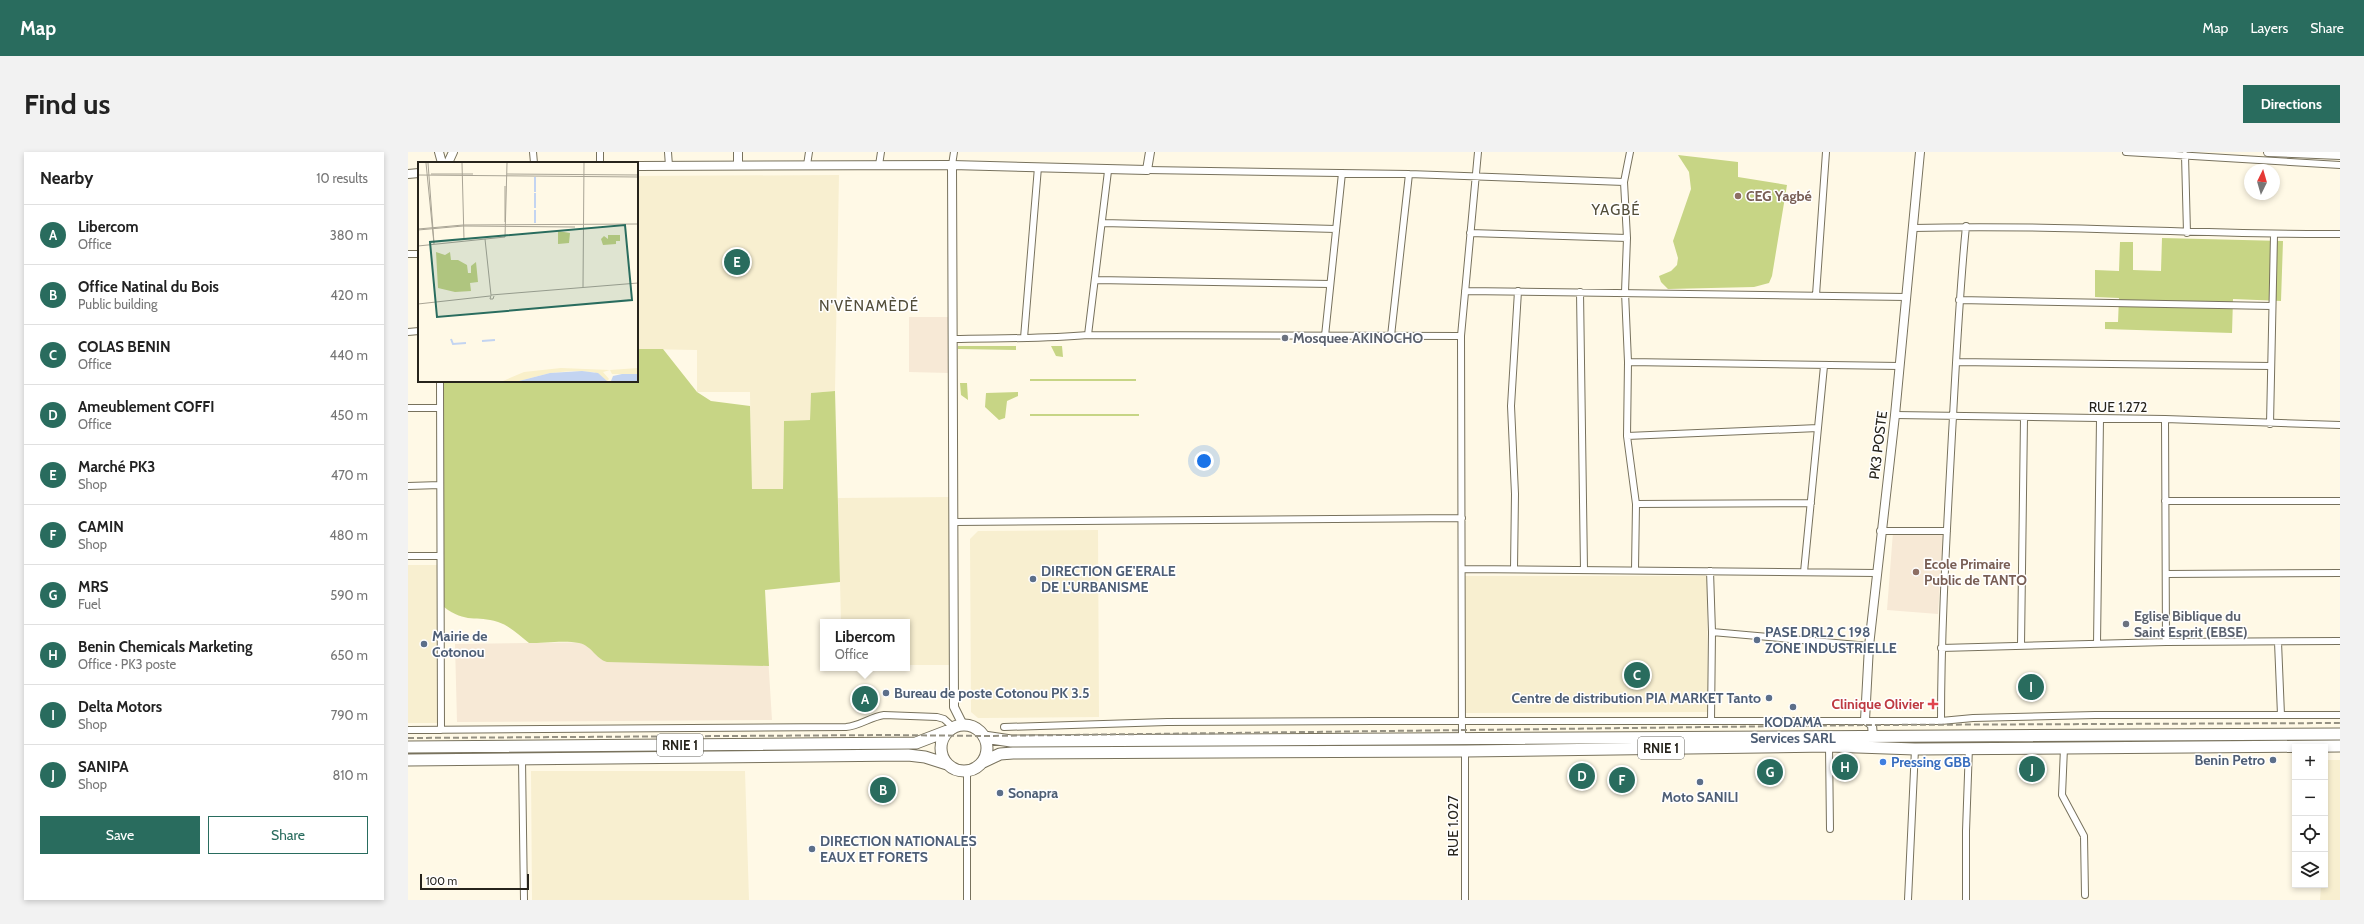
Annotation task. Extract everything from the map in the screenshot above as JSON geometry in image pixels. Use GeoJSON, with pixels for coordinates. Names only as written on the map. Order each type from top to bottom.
{"type":"FeatureCollection","features":[{"type":"Feature","properties":{"kind":"highway","name":"RNIE 1"},"geometry":{"type":"LineString","coordinates":[[408,747],[916,743],[956,728],[976,729],[984,737],[1010,741],[1462,740],[2340,734]]}},
{"type":"Feature","properties":{"kind":"highway"},"geometry":{"type":"LineString","coordinates":[[947,764],[943,758],[941,748],[943,739],[956,728]]}},
{"type":"Feature","properties":{"kind":"highway"},"geometry":{"type":"LineString","coordinates":[[983,762],[987,749],[984,737]]}},
{"type":"Feature","properties":{"kind":"highway","name":"RNIE 1"},"geometry":{"type":"LineString","coordinates":[[408,760],[908,755],[925,757],[947,764],[956,770],[967,771],[976,768],[983,762],[1000,754],[1012,753],[1464,751],[1829,746],[1915,749],[1969,747],[2064,748],[2340,746]]}},
{"type":"Feature","properties":{"kind":"street"},"geometry":{"type":"LineString","coordinates":[[439,152],[442,162]]}},
{"type":"Feature","properties":{"kind":"street"},"geometry":{"type":"LineString","coordinates":[[448,162],[453,152]]}},
{"type":"Feature","properties":{"kind":"street"},"geometry":{"type":"LineString","coordinates":[[533,152],[534,162]]}},
{"type":"Feature","properties":{"kind":"street"},"geometry":{"type":"LineString","coordinates":[[668,152],[669,166]]}},
{"type":"Feature","properties":{"kind":"street"},"geometry":{"type":"LineString","coordinates":[[738,152],[738,165]]}},
{"type":"Feature","properties":{"kind":"street"},"geometry":{"type":"LineString","coordinates":[[807,165],[808,152]]}},
{"type":"Feature","properties":{"kind":"street"},"geometry":{"type":"LineString","coordinates":[[879,165],[880,152]]}},
{"type":"Feature","properties":{"kind":"street"},"geometry":{"type":"LineString","coordinates":[[954,152],[952,165],[954,708],[956,728]]}},
{"type":"Feature","properties":{"kind":"street"},"geometry":{"type":"LineString","coordinates":[[1147,170],[1150,152]]}},
{"type":"Feature","properties":{"kind":"street"},"geometry":{"type":"LineString","coordinates":[[1462,740],[1461,336],[1478,152]]}},
{"type":"Feature","properties":{"kind":"street"},"geometry":{"type":"LineString","coordinates":[[1630,152],[1624,182],[1627,238],[1624,292],[1628,362],[1627,436],[1636,504],[1635,570]]}},
{"type":"Feature","properties":{"kind":"street"},"geometry":{"type":"LineString","coordinates":[[1816,295],[1826,152]]}},
{"type":"Feature","properties":{"kind":"street","name":"PK3 POSTE"},"geometry":{"type":"LineString","coordinates":[[1873,737],[1872,725],[1865,720],[1869,646],[1880,531],[1895,415],[1920,152]]}},
{"type":"Feature","properties":{"kind":"street"},"geometry":{"type":"LineString","coordinates":[[2126,152],[2186,155],[2281,163],[2340,165]]}},
{"type":"Feature","properties":{"kind":"street"},"geometry":{"type":"LineString","coordinates":[[2268,152],[2340,155]]}},
{"type":"Feature","properties":{"kind":"street"},"geometry":{"type":"LineString","coordinates":[[2186,155],[2186,233]]}},
{"type":"Feature","properties":{"kind":"street"},"geometry":{"type":"LineString","coordinates":[[638,166],[952,165],[1038,167],[1108,171],[1147,170],[1409,174],[1624,182]]}},
{"type":"Feature","properties":{"kind":"street"},"geometry":{"type":"LineString","coordinates":[[1024,338],[1038,167]]}},
{"type":"Feature","properties":{"kind":"street"},"geometry":{"type":"LineString","coordinates":[[1088,335],[1103,223],[1108,171]]}},
{"type":"Feature","properties":{"kind":"street"},"geometry":{"type":"LineString","coordinates":[[408,174],[418,173]]}},
{"type":"Feature","properties":{"kind":"street"},"geometry":{"type":"LineString","coordinates":[[1325,336],[1342,174]]}},
{"type":"Feature","properties":{"kind":"street"},"geometry":{"type":"LineString","coordinates":[[1391,336],[1409,174]]}},
{"type":"Feature","properties":{"kind":"street"},"geometry":{"type":"LineString","coordinates":[[1103,223],[1336,229]]}},
{"type":"Feature","properties":{"kind":"street"},"geometry":{"type":"LineString","coordinates":[[1913,228],[1966,226],[2186,233],[2340,234]]}},
{"type":"Feature","properties":{"kind":"street"},"geometry":{"type":"LineString","coordinates":[[1941,721],[1941,648],[1959,300],[1966,226]]}},
{"type":"Feature","properties":{"kind":"street"},"geometry":{"type":"LineString","coordinates":[[1470,233],[1627,238]]}},
{"type":"Feature","properties":{"kind":"street"},"geometry":{"type":"LineString","coordinates":[[2270,424],[2274,234]]}},
{"type":"Feature","properties":{"kind":"street"},"geometry":{"type":"LineString","coordinates":[[1096,280],[1330,284]]}},
{"type":"Feature","properties":{"kind":"street"},"geometry":{"type":"LineString","coordinates":[[1465,291],[1907,297]]}},
{"type":"Feature","properties":{"kind":"street"},"geometry":{"type":"LineString","coordinates":[[1514,569],[1515,494],[1511,406],[1518,291]]}},
{"type":"Feature","properties":{"kind":"street"},"geometry":{"type":"LineString","coordinates":[[1580,292],[1584,570]]}},
{"type":"Feature","properties":{"kind":"street"},"geometry":{"type":"LineString","coordinates":[[1959,300],[2272,306]]}},
{"type":"Feature","properties":{"kind":"street"},"geometry":{"type":"LineString","coordinates":[[953,339],[1024,338],[1043,340],[1088,335],[1461,336]]}},
{"type":"Feature","properties":{"kind":"street"},"geometry":{"type":"LineString","coordinates":[[1628,362],[1900,366]]}},
{"type":"Feature","properties":{"kind":"street"},"geometry":{"type":"LineString","coordinates":[[1956,362],[2271,366]]}},
{"type":"Feature","properties":{"kind":"street"},"geometry":{"type":"LineString","coordinates":[[1804,572],[1824,366]]}},
{"type":"Feature","properties":{"kind":"street"},"geometry":{"type":"LineString","coordinates":[[440,382],[442,730]]}},
{"type":"Feature","properties":{"kind":"street"},"geometry":{"type":"LineString","coordinates":[[408,408],[440,408]]}},
{"type":"Feature","properties":{"kind":"street","name":"RUE 1.272"},"geometry":{"type":"LineString","coordinates":[[1895,415],[2165,419],[2270,424],[2340,425]]}},
{"type":"Feature","properties":{"kind":"street"},"geometry":{"type":"LineString","coordinates":[[2022,645],[2024,418]]}},
{"type":"Feature","properties":{"kind":"street"},"geometry":{"type":"LineString","coordinates":[[2097,644],[2100,419]]}},
{"type":"Feature","properties":{"kind":"street"},"geometry":{"type":"LineString","coordinates":[[2165,419],[2166,642]]}},
{"type":"Feature","properties":{"kind":"street"},"geometry":{"type":"LineString","coordinates":[[1627,436],[1818,428]]}},
{"type":"Feature","properties":{"kind":"street"},"geometry":{"type":"LineString","coordinates":[[408,486],[440,485]]}},
{"type":"Feature","properties":{"kind":"street"},"geometry":{"type":"LineString","coordinates":[[2165,500],[2340,501]]}},
{"type":"Feature","properties":{"kind":"street"},"geometry":{"type":"LineString","coordinates":[[1636,504],[1811,503]]}},
{"type":"Feature","properties":{"kind":"street"},"geometry":{"type":"LineString","coordinates":[[954,522],[1462,518]]}},
{"type":"Feature","properties":{"kind":"street"},"geometry":{"type":"LineString","coordinates":[[1880,531],[1947,531]]}},
{"type":"Feature","properties":{"kind":"street"},"geometry":{"type":"LineString","coordinates":[[408,556],[440,556]]}},
{"type":"Feature","properties":{"kind":"street"},"geometry":{"type":"LineString","coordinates":[[1462,569],[1876,573]]}},
{"type":"Feature","properties":{"kind":"street"},"geometry":{"type":"LineString","coordinates":[[1710,571],[1712,632],[1711,720]]}},
{"type":"Feature","properties":{"kind":"street"},"geometry":{"type":"LineString","coordinates":[[2166,574],[2340,573]]}},
{"type":"Feature","properties":{"kind":"street"},"geometry":{"type":"LineString","coordinates":[[1712,632],[1869,646]]}},
{"type":"Feature","properties":{"kind":"street"},"geometry":{"type":"LineString","coordinates":[[1941,648],[2166,642],[2340,641]]}},
{"type":"Feature","properties":{"kind":"street"},"geometry":{"type":"LineString","coordinates":[[2278,642],[2281,715]]}},
{"type":"Feature","properties":{"kind":"street"},"geometry":{"type":"LineString","coordinates":[[408,730],[523,731],[846,727],[861,725],[877,716],[884,715],[937,717],[944,719],[956,728]]}},
{"type":"Feature","properties":{"kind":"street"},"geometry":{"type":"LineString","coordinates":[[1004,727],[1167,722],[1711,720],[1941,721],[1973,718],[2095,715],[2340,715]]}},
{"type":"Feature","properties":{"kind":"street"},"geometry":{"type":"LineString","coordinates":[[523,731],[523,746]]}},
{"type":"Feature","properties":{"kind":"street"},"geometry":{"type":"LineString","coordinates":[[1829,746],[1830,829]]}},
{"type":"Feature","properties":{"kind":"street"},"geometry":{"type":"LineString","coordinates":[[1966,900],[1966,831],[1969,747]]}},
{"type":"Feature","properties":{"kind":"street"},"geometry":{"type":"LineString","coordinates":[[2064,748],[2062,795],[2084,836],[2084,895]]}},
{"type":"Feature","properties":{"kind":"street"},"geometry":{"type":"LineString","coordinates":[[1908,900],[1915,749]]}},
{"type":"Feature","properties":{"kind":"street","name":"RUE 1.027"},"geometry":{"type":"LineString","coordinates":[[1464,751],[1466,900]]}},
{"type":"Feature","properties":{"kind":"street"},"geometry":{"type":"LineString","coordinates":[[522,760],[524,900]]}},
{"type":"Feature","properties":{"kind":"street"},"geometry":{"type":"LineString","coordinates":[[967,771],[967,900]]}},
{"type":"Feature","properties":{"kind":"shaded area"},"geometry":{"type":"Polygon","coordinates":[[[839,175],[835,391],[811,393],[810,420],[784,421],[783,489],[751,489],[750,392],[697,392],[697,350],[638,349],[638,176],[839,175]]]}},
{"type":"Feature","properties":{"kind":"shaded area"},"geometry":{"type":"Polygon","coordinates":[[[909,317],[949,317],[949,373],[909,372],[909,317]]]}},
{"type":"Feature","properties":{"kind":"shaded area"},"geometry":{"type":"Polygon","coordinates":[[[950,497],[950,665],[910,665],[910,619],[841,619],[838,498],[950,497]]]}},
{"type":"Feature","properties":{"kind":"shaded area"},"geometry":{"type":"Polygon","coordinates":[[[1098,530],[1099,717],[978,718],[971,712],[970,539],[978,531],[1098,530]]]}},
{"type":"Feature","properties":{"kind":"shaded area","name":"Ecole Primaire Public de TANTO"},"geometry":{"type":"Polygon","coordinates":[[[1893,532],[1943,535],[1938,614],[1887,610],[1893,532]]]}},
{"type":"Feature","properties":{"kind":"shaded area","name":"Mairie de Cotonou"},"geometry":{"type":"Polygon","coordinates":[[[408,565],[440,565],[440,723],[408,723],[408,565]]]}},
{"type":"Feature","properties":{"kind":"shaded area"},"geometry":{"type":"Polygon","coordinates":[[[1463,576],[1707,576],[1708,712],[1464,713],[1463,576]]]}},
{"type":"Feature","properties":{"kind":"shaded area"},"geometry":{"type":"Polygon","coordinates":[[[767,640],[772,720],[457,722],[455,644],[767,640]]]}},
{"type":"Feature","properties":{"kind":"shaded area"},"geometry":{"type":"Polygon","coordinates":[[[2328,760],[2340,760],[2340,900],[2320,900],[2321,888],[2328,888],[2328,760]]]}},
{"type":"Feature","properties":{"kind":"shaded area"},"geometry":{"type":"Polygon","coordinates":[[[531,771],[745,771],[749,900],[532,900],[531,771]]]}},
{"type":"Feature","properties":{"kind":"green space"},"geometry":{"type":"Polygon","coordinates":[[[1678,155],[1738,162],[1738,177],[1787,185],[1772,276],[1769,283],[1754,287],[1668,289],[1661,282],[1659,276],[1671,271],[1677,265],[1678,258],[1673,241],[1691,189],[1689,172],[1678,155]]]}},
{"type":"Feature","properties":{"kind":"green space"},"geometry":{"type":"Polygon","coordinates":[[[2162,238],[2283,241],[2281,301],[2233,299],[2232,333],[2105,329],[2105,322],[2118,322],[2119,298],[2095,297],[2095,270],[2119,271],[2120,242],[2133,242],[2133,270],[2161,271],[2162,238]]]}},
{"type":"Feature","properties":{"kind":"green space"},"geometry":{"type":"Polygon","coordinates":[[[958,346],[1016,346],[1016,350],[958,349],[958,346]]]}},
{"type":"Feature","properties":{"kind":"green space"},"geometry":{"type":"Polygon","coordinates":[[[1051,346],[1062,346],[1063,357],[1056,356],[1051,346]]]}},
{"type":"Feature","properties":{"kind":"green space"},"geometry":{"type":"Polygon","coordinates":[[[638,349],[663,349],[697,392],[711,401],[750,406],[752,489],[783,489],[784,421],[810,420],[811,393],[835,391],[840,582],[765,590],[769,666],[607,662],[583,644],[568,642],[529,643],[514,631],[498,622],[459,616],[444,607],[443,382],[638,382],[638,349]]]}},
{"type":"Feature","properties":{"kind":"green space"},"geometry":{"type":"Polygon","coordinates":[[[1030,379],[1136,379],[1136,381],[1030,381],[1030,379]]]}},
{"type":"Feature","properties":{"kind":"green space"},"geometry":{"type":"Polygon","coordinates":[[[960,383],[967,383],[968,400],[961,395],[960,383]]]}},
{"type":"Feature","properties":{"kind":"green space"},"geometry":{"type":"Polygon","coordinates":[[[1018,392],[1018,396],[1007,401],[1005,418],[999,420],[985,407],[986,393],[1018,392]]]}},
{"type":"Feature","properties":{"kind":"green space"},"geometry":{"type":"Polygon","coordinates":[[[1030,414],[1139,414],[1139,416],[1030,416],[1030,414]]]}},
{"type":"Feature","properties":{"kind":"railway"},"geometry":{"type":"LineString","coordinates":[[408,738],[890,735],[984,736],[1872,725],[2340,723]]}},
{"type":"Feature","properties":{"kind":"place","name":"CEG Yagbé"},"geometry":{"type":"Point","coordinates":[1738,196]}},
{"type":"Feature","properties":{"kind":"place","name":"Marché PK3"},"geometry":{"type":"Point","coordinates":[737,262]}},
{"type":"Feature","properties":{"kind":"place","name":"Mosquee AKINOCHO"},"geometry":{"type":"Point","coordinates":[1285,338]}},
{"type":"Feature","properties":{"kind":"place","name":"Ecole Primaire Public de TANTO"},"geometry":{"type":"Point","coordinates":[1916,572]}},
{"type":"Feature","properties":{"kind":"place","name":"DIRECTION GE'ERALE DE L'URBANISME"},"geometry":{"type":"Point","coordinates":[1033,579]}},
{"type":"Feature","properties":{"kind":"place","name":"Eglise Biblique du Saint Esprit (EBSE)"},"geometry":{"type":"Point","coordinates":[2126,624]}},
{"type":"Feature","properties":{"kind":"place","name":"PASE DRL2 C 198 ZONE INDUSTRIELLE"},"geometry":{"type":"Point","coordinates":[1757,640]}},
{"type":"Feature","properties":{"kind":"place","name":"Mairie de Cotonou"},"geometry":{"type":"Point","coordinates":[424,644]}},
{"type":"Feature","properties":{"kind":"place","name":"COLAS BENIN"},"geometry":{"type":"Point","coordinates":[1637,675]}},
{"type":"Feature","properties":{"kind":"place","name":"Delta Motors"},"geometry":{"type":"Point","coordinates":[2031,687]}},
{"type":"Feature","properties":{"kind":"place","name":"Bureau de poste Cotonou PK 3.5"},"geometry":{"type":"Point","coordinates":[886,693]}},
{"type":"Feature","properties":{"kind":"place","name":"Centre de distribution PIA MARKET Tanto"},"geometry":{"type":"Point","coordinates":[1769,698]}},
{"type":"Feature","properties":{"kind":"place","name":"Libercom"},"geometry":{"type":"Point","coordinates":[865,699]}},
{"type":"Feature","properties":{"kind":"place","name":"Clinique Olivier"},"geometry":{"type":"Point","coordinates":[1933,704]}},
{"type":"Feature","properties":{"kind":"place","name":"KODAMA Services SARL"},"geometry":{"type":"Point","coordinates":[1793,707]}},
{"type":"Feature","properties":{"kind":"place","name":"Benin Petro"},"geometry":{"type":"Point","coordinates":[2273,760]}},
{"type":"Feature","properties":{"kind":"place","name":"Pressing GBB"},"geometry":{"type":"Point","coordinates":[1883,762]}},
{"type":"Feature","properties":{"kind":"place","name":"Benin Chemicals Marketing"},"geometry":{"type":"Point","coordinates":[1845,767]}},
{"type":"Feature","properties":{"kind":"place","name":"SANIPA"},"geometry":{"type":"Point","coordinates":[2032,769]}},
{"type":"Feature","properties":{"kind":"place","name":"MRS"},"geometry":{"type":"Point","coordinates":[1770,772]}},
{"type":"Feature","properties":{"kind":"place","name":"Ameublement COFFI"},"geometry":{"type":"Point","coordinates":[1582,776]}},
{"type":"Feature","properties":{"kind":"place","name":"CAMIN"},"geometry":{"type":"Point","coordinates":[1622,780]}},
{"type":"Feature","properties":{"kind":"place","name":"Moto SANILI"},"geometry":{"type":"Point","coordinates":[1700,782]}},
{"type":"Feature","properties":{"kind":"place","name":"Office Natinal du Bois"},"geometry":{"type":"Point","coordinates":[883,790]}},
{"type":"Feature","properties":{"kind":"place","name":"Sonapra"},"geometry":{"type":"Point","coordinates":[1000,793]}},
{"type":"Feature","properties":{"kind":"place","name":"DIRECTION NATIONALES EAUX ET FORETS"},"geometry":{"type":"Point","coordinates":[812,849]}},
{"type":"Feature","properties":{"kind":"district","name":"YAGBÉ"},"geometry":{"type":"Point","coordinates":[1616,210]}},
{"type":"Feature","properties":{"kind":"district","name":"N'VÈNAMÈDÉ"},"geometry":{"type":"Point","coordinates":[869,306]}}]}
